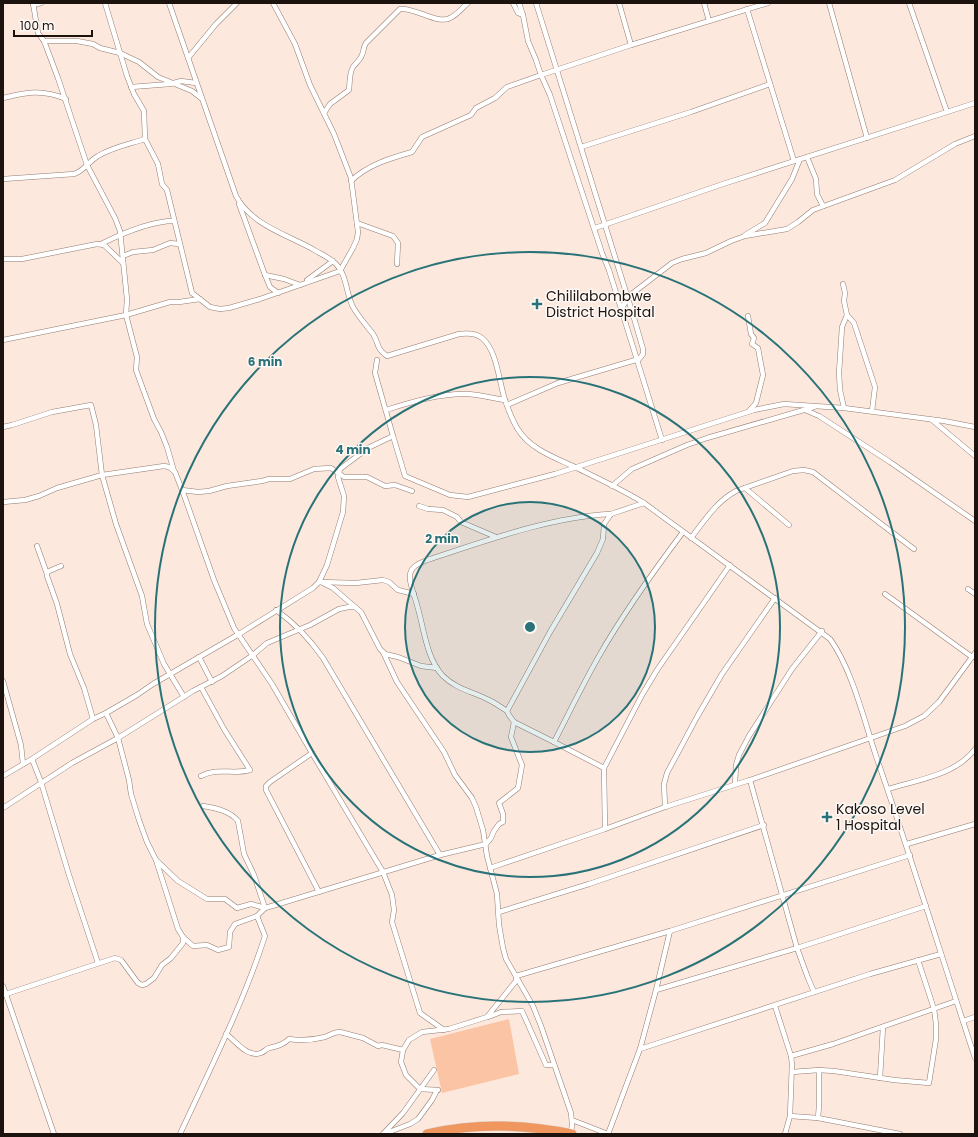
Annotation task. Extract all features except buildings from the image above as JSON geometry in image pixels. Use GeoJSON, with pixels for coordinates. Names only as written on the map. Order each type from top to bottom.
{"type":"FeatureCollection","features":[{"type":"Feature","properties":{"kind":"highway"},"geometry":{"type":"LineString","coordinates":[[427,1134],[444,1130],[488,1126],[534,1127],[572,1134]]}},
{"type":"Feature","properties":{"kind":"street"},"geometry":{"type":"LineString","coordinates":[[41,3],[33,4],[38,33],[44,41],[66,99],[87,165],[115,218],[120,234],[127,299],[126,315],[137,357],[136,370],[154,419],[167,447],[174,471],[214,580],[234,628],[272,684],[383,872],[392,895],[394,910],[392,922],[420,1013],[444,1030]]}},
{"type":"Feature","properties":{"kind":"street"},"geometry":{"type":"LineString","coordinates":[[104,3],[131,88],[144,110],[145,139],[158,164],[162,184],[167,190],[192,293],[210,307],[220,309],[260,300],[340,271],[357,239],[357,223],[351,181],[334,134],[310,85],[295,44],[273,3]]}},
{"type":"Feature","properties":{"kind":"street"},"geometry":{"type":"LineString","coordinates":[[169,3],[264,275],[270,287],[278,293]]}},
{"type":"Feature","properties":{"kind":"street"},"geometry":{"type":"LineString","coordinates":[[188,58],[216,24],[237,3]]}},
{"type":"Feature","properties":{"kind":"street"},"geometry":{"type":"LineString","coordinates":[[324,113],[330,104],[349,90],[352,68],[363,56],[366,43],[400,9],[408,9],[444,20],[450,18],[468,3]]}},
{"type":"Feature","properties":{"kind":"street"},"geometry":{"type":"LineString","coordinates":[[513,3],[518,13],[523,16]]}},
{"type":"Feature","properties":{"kind":"street"},"geometry":{"type":"LineString","coordinates":[[519,3],[528,41],[550,95],[622,308],[662,440]]}},
{"type":"Feature","properties":{"kind":"street"},"geometry":{"type":"LineString","coordinates":[[386,410],[428,398],[467,394],[506,402],[558,383],[637,360],[643,354],[643,349],[628,297],[536,3]]}},
{"type":"Feature","properties":{"kind":"street"},"geometry":{"type":"LineString","coordinates":[[619,3],[631,45]]}},
{"type":"Feature","properties":{"kind":"street"},"geometry":{"type":"LineString","coordinates":[[704,3],[710,21]]}},
{"type":"Feature","properties":{"kind":"street"},"geometry":{"type":"LineString","coordinates":[[351,181],[356,176],[386,159],[412,152],[422,137],[471,115],[476,108],[495,98],[507,87],[631,45],[768,3]]}},
{"type":"Feature","properties":{"kind":"street"},"geometry":{"type":"LineString","coordinates":[[829,3],[867,138]]}},
{"type":"Feature","properties":{"kind":"street"},"geometry":{"type":"LineString","coordinates":[[909,3],[947,112]]}},
{"type":"Feature","properties":{"kind":"street"},"geometry":{"type":"LineString","coordinates":[[747,9],[794,161]]}},
{"type":"Feature","properties":{"kind":"street"},"geometry":{"type":"LineString","coordinates":[[44,41],[77,41],[93,44],[100,48],[120,53],[139,62],[158,77],[192,92],[201,98]]}},
{"type":"Feature","properties":{"kind":"street"},"geometry":{"type":"LineString","coordinates":[[131,88],[181,81],[196,83]]}},
{"type":"Feature","properties":{"kind":"street"},"geometry":{"type":"LineString","coordinates":[[581,146],[691,112],[770,84]]}},
{"type":"Feature","properties":{"kind":"street"},"geometry":{"type":"LineString","coordinates":[[3,98],[37,92],[48,92],[66,99]]}},
{"type":"Feature","properties":{"kind":"street"},"geometry":{"type":"LineString","coordinates":[[595,228],[723,184],[975,103]]}},
{"type":"Feature","properties":{"kind":"street"},"geometry":{"type":"LineString","coordinates":[[736,239],[745,236],[787,229],[813,210],[895,180],[946,149],[975,136]]}},
{"type":"Feature","properties":{"kind":"street"},"geometry":{"type":"LineString","coordinates":[[3,179],[74,174],[80,172],[97,157],[109,150],[145,139]]}},
{"type":"Feature","properties":{"kind":"street"},"geometry":{"type":"LineString","coordinates":[[807,157],[816,179],[817,194],[823,206]]}},
{"type":"Feature","properties":{"kind":"street"},"geometry":{"type":"LineString","coordinates":[[622,308],[628,297],[672,263],[706,253],[765,223],[792,179],[800,159]]}},
{"type":"Feature","properties":{"kind":"street"},"geometry":{"type":"LineString","coordinates":[[236,196],[246,211],[260,221],[276,231],[308,246],[333,261],[338,266],[353,306],[374,336],[379,350],[387,356],[459,334],[470,333],[482,337],[490,348],[506,402],[518,428],[528,441],[545,454],[575,467],[644,503],[830,638],[843,660],[907,844],[940,954],[975,1058]]}},
{"type":"Feature","properties":{"kind":"street"},"geometry":{"type":"LineString","coordinates":[[3,259],[22,259],[101,244],[120,234],[174,220]]}},
{"type":"Feature","properties":{"kind":"street"},"geometry":{"type":"LineString","coordinates":[[357,223],[393,236],[398,244],[397,264]]}},
{"type":"Feature","properties":{"kind":"street"},"geometry":{"type":"LineString","coordinates":[[123,256],[133,252],[153,250],[170,243],[179,244]]}},
{"type":"Feature","properties":{"kind":"street"},"geometry":{"type":"LineString","coordinates":[[101,244],[123,263]]}},
{"type":"Feature","properties":{"kind":"street"},"geometry":{"type":"LineString","coordinates":[[301,284],[333,261]]}},
{"type":"Feature","properties":{"kind":"street"},"geometry":{"type":"LineString","coordinates":[[264,275],[301,284]]}},
{"type":"Feature","properties":{"kind":"street"},"geometry":{"type":"LineString","coordinates":[[843,284],[847,315],[854,323],[875,387],[872,411]]}},
{"type":"Feature","properties":{"kind":"street"},"geometry":{"type":"LineString","coordinates":[[3,340],[126,315],[170,302],[200,299]]}},
{"type":"Feature","properties":{"kind":"street"},"geometry":{"type":"LineString","coordinates":[[844,408],[840,390],[839,373],[842,327],[847,315]]}},
{"type":"Feature","properties":{"kind":"street"},"geometry":{"type":"LineString","coordinates":[[748,316],[751,334],[754,338],[752,344],[758,348],[763,375],[756,403],[748,412]]}},
{"type":"Feature","properties":{"kind":"street"},"geometry":{"type":"LineString","coordinates":[[376,360],[375,373],[405,476],[450,495],[468,497],[575,467],[748,412],[784,404],[872,411],[932,419],[975,427]]}},
{"type":"Feature","properties":{"kind":"street"},"geometry":{"type":"LineString","coordinates":[[3,427],[52,412],[91,405],[96,425],[102,475],[116,524],[142,596],[147,624],[170,674],[184,697]]}},
{"type":"Feature","properties":{"kind":"street"},"geometry":{"type":"LineString","coordinates":[[612,486],[632,469],[687,445],[818,406]]}},
{"type":"Feature","properties":{"kind":"street"},"geometry":{"type":"LineString","coordinates":[[805,410],[819,416],[890,462],[975,521]]}},
{"type":"Feature","properties":{"kind":"street"},"geometry":{"type":"LineString","coordinates":[[932,419],[975,456]]}},
{"type":"Feature","properties":{"kind":"street"},"geometry":{"type":"LineString","coordinates":[[3,776],[93,719],[106,713],[239,634],[313,588],[320,582],[327,565],[343,512],[344,496],[338,477],[342,467],[357,457],[361,452],[393,436]]}},
{"type":"Feature","properties":{"kind":"street"},"geometry":{"type":"LineString","coordinates":[[3,502],[25,500],[57,488],[102,475],[164,466],[169,467],[174,471]]}},
{"type":"Feature","properties":{"kind":"street"},"geometry":{"type":"LineString","coordinates":[[182,490],[198,492],[209,491],[227,486],[269,479],[290,479],[314,469],[331,468],[344,477],[367,477],[385,486],[395,486],[412,491]]}},
{"type":"Feature","properties":{"kind":"street"},"geometry":{"type":"LineString","coordinates":[[691,538],[727,495],[793,471],[804,470],[813,472],[914,549]]}},
{"type":"Feature","properties":{"kind":"street"},"geometry":{"type":"LineString","coordinates":[[746,488],[789,525]]}},
{"type":"Feature","properties":{"kind":"street"},"geometry":{"type":"LineString","coordinates":[[604,768],[514,722],[508,711],[489,700],[453,684],[444,676],[437,668],[428,646],[410,575],[412,569],[418,564],[496,537],[577,518],[610,514],[644,503]]}},
{"type":"Feature","properties":{"kind":"street"},"geometry":{"type":"LineString","coordinates":[[419,506],[428,509],[443,510],[457,517],[462,522],[496,537]]}},
{"type":"Feature","properties":{"kind":"street"},"geometry":{"type":"LineString","coordinates":[[508,711],[577,584],[597,553],[603,539],[604,524],[610,514]]}},
{"type":"Feature","properties":{"kind":"street"},"geometry":{"type":"LineString","coordinates":[[554,742],[588,675],[618,623],[655,569],[683,532]]}},
{"type":"Feature","properties":{"kind":"street"},"geometry":{"type":"LineString","coordinates":[[37,546],[57,604],[70,654],[84,688],[93,719]]}},
{"type":"Feature","properties":{"kind":"street"},"geometry":{"type":"LineString","coordinates":[[604,829],[604,768],[657,670],[730,565]]}},
{"type":"Feature","properties":{"kind":"street"},"geometry":{"type":"LineString","coordinates":[[47,574],[47,572],[61,566]]}},
{"type":"Feature","properties":{"kind":"street"},"geometry":{"type":"LineString","coordinates":[[320,582],[356,583],[383,580],[389,582],[398,590],[414,594]]}},
{"type":"Feature","properties":{"kind":"street"},"geometry":{"type":"LineString","coordinates":[[320,582],[332,588],[361,612],[383,652],[397,682],[444,752],[460,783],[472,798],[480,816],[490,868],[497,894],[500,930],[506,959],[533,1006],[541,1026],[572,1120],[572,1134]]}},
{"type":"Feature","properties":{"kind":"street"},"geometry":{"type":"LineString","coordinates":[[968,589],[975,594]]}},
{"type":"Feature","properties":{"kind":"street"},"geometry":{"type":"LineString","coordinates":[[885,594],[972,657]]}},
{"type":"Feature","properties":{"kind":"street"},"geometry":{"type":"LineString","coordinates":[[665,807],[664,784],[667,773],[696,717],[722,674],[775,598]]}},
{"type":"Feature","properties":{"kind":"street"},"geometry":{"type":"LineString","coordinates":[[3,808],[72,763],[118,738],[184,697],[212,682],[253,656],[267,643],[310,625],[339,609],[355,607]]}},
{"type":"Feature","properties":{"kind":"street"},"geometry":{"type":"LineString","coordinates":[[276,610],[300,629],[323,658],[440,855]]}},
{"type":"Feature","properties":{"kind":"street"},"geometry":{"type":"LineString","coordinates":[[736,784],[736,765],[739,755],[749,736],[792,669],[822,631]]}},
{"type":"Feature","properties":{"kind":"street"},"geometry":{"type":"LineString","coordinates":[[383,652],[387,655],[403,659],[415,665],[437,668]]}},
{"type":"Feature","properties":{"kind":"street"},"geometry":{"type":"LineString","coordinates":[[490,868],[905,726],[924,716],[939,702],[975,653]]}},
{"type":"Feature","properties":{"kind":"street"},"geometry":{"type":"LineString","coordinates":[[199,657],[212,682]]}},
{"type":"Feature","properties":{"kind":"street"},"geometry":{"type":"LineString","coordinates":[[3,681],[21,745],[24,764]]}},
{"type":"Feature","properties":{"kind":"street"},"geometry":{"type":"LineString","coordinates":[[201,687],[224,729],[250,770],[241,772],[228,770],[207,773],[201,776]]}},
{"type":"Feature","properties":{"kind":"street"},"geometry":{"type":"LineString","coordinates":[[106,713],[118,738],[129,780],[131,794],[139,820],[147,842],[156,860],[178,929],[183,937],[193,946],[207,945],[218,950],[229,947],[230,932],[235,924],[257,916],[265,908],[440,855],[486,844],[499,824],[503,822],[503,814],[499,803],[518,788],[522,765],[511,737],[514,722]]}},
{"type":"Feature","properties":{"kind":"street"},"geometry":{"type":"LineString","coordinates":[[888,789],[937,774],[955,766],[970,756],[975,749]]}},
{"type":"Feature","properties":{"kind":"street"},"geometry":{"type":"LineString","coordinates":[[312,753],[270,782],[266,786],[266,790],[319,892]]}},
{"type":"Feature","properties":{"kind":"street"},"geometry":{"type":"LineString","coordinates":[[32,759],[41,782],[69,875],[98,963]]}},
{"type":"Feature","properties":{"kind":"street"},"geometry":{"type":"LineString","coordinates":[[750,780],[764,825],[797,948],[814,992]]}},
{"type":"Feature","properties":{"kind":"street"},"geometry":{"type":"LineString","coordinates":[[203,806],[218,809],[235,817],[238,821],[244,854],[254,875],[265,908]]}},
{"type":"Feature","properties":{"kind":"street"},"geometry":{"type":"LineString","coordinates":[[907,844],[975,824]]}},
{"type":"Feature","properties":{"kind":"street"},"geometry":{"type":"LineString","coordinates":[[499,912],[589,884],[764,825]]}},
{"type":"Feature","properties":{"kind":"street"},"geometry":{"type":"LineString","coordinates":[[516,976],[670,931],[910,855]]}},
{"type":"Feature","properties":{"kind":"street"},"geometry":{"type":"LineString","coordinates":[[156,860],[178,880],[207,899],[225,898],[236,908],[251,904],[265,908]]}},
{"type":"Feature","properties":{"kind":"street"},"geometry":{"type":"LineString","coordinates":[[656,990],[797,948],[926,906]]}},
{"type":"Feature","properties":{"kind":"street"},"geometry":{"type":"LineString","coordinates":[[180,1134],[253,973],[265,936],[257,916]]}},
{"type":"Feature","properties":{"kind":"street"},"geometry":{"type":"LineString","coordinates":[[572,1120],[608,1134],[640,1049],[670,931]]}},
{"type":"Feature","properties":{"kind":"street"},"geometry":{"type":"LineString","coordinates":[[4,994],[98,963],[118,958],[127,966],[138,983],[142,985],[146,984],[154,978],[162,965],[183,943],[183,937]]}},
{"type":"Feature","properties":{"kind":"street"},"geometry":{"type":"LineString","coordinates":[[640,1049],[870,974],[940,954]]}},
{"type":"Feature","properties":{"kind":"street"},"geometry":{"type":"LineString","coordinates":[[792,1072],[819,1070],[920,1084],[929,1083],[936,1039],[936,1024],[934,1009],[918,960]]}},
{"type":"Feature","properties":{"kind":"street"},"geometry":{"type":"LineString","coordinates":[[487,1017],[516,981],[516,976]]}},
{"type":"Feature","properties":{"kind":"street"},"geometry":{"type":"LineString","coordinates":[[3,986],[4,994],[13,1012],[54,1134]]}},
{"type":"Feature","properties":{"kind":"street"},"geometry":{"type":"LineString","coordinates":[[791,1056],[833,1044],[956,1001]]}},
{"type":"Feature","properties":{"kind":"street"},"geometry":{"type":"LineString","coordinates":[[774,1006],[791,1056],[792,1072],[790,1116],[785,1134]]}},
{"type":"Feature","properties":{"kind":"street"},"geometry":{"type":"LineString","coordinates":[[383,1134],[410,1124],[418,1119],[438,1090],[420,1089],[406,1075],[401,1062],[403,1050],[409,1040],[422,1032],[444,1030],[501,1012],[522,1011],[546,1065],[554,1065]]}},
{"type":"Feature","properties":{"kind":"street"},"geometry":{"type":"LineString","coordinates":[[963,1021],[975,1017]]}},
{"type":"Feature","properties":{"kind":"street"},"geometry":{"type":"LineString","coordinates":[[880,1078],[883,1027]]}},
{"type":"Feature","properties":{"kind":"street"},"geometry":{"type":"LineString","coordinates":[[226,1034],[251,1054],[260,1054],[266,1049],[283,1044],[289,1039],[298,1040],[317,1038],[337,1032],[363,1038],[378,1046],[382,1044],[403,1050]]}},
{"type":"Feature","properties":{"kind":"street"},"geometry":{"type":"LineString","coordinates":[[383,1134],[403,1113],[434,1070]]}},
{"type":"Feature","properties":{"kind":"street"},"geometry":{"type":"LineString","coordinates":[[818,1118],[819,1070]]}},
{"type":"Feature","properties":{"kind":"street"},"geometry":{"type":"LineString","coordinates":[[790,1116],[818,1118],[900,1134]]}},
{"type":"Feature","properties":{"kind":"shaded area"},"geometry":{"type":"Polygon","coordinates":[[[509,1019],[519,1074],[442,1093],[430,1039],[509,1019]]]}},
{"type":"Feature","properties":{"kind":"place","name":"Chililabombwe District Hospital"},"geometry":{"type":"Point","coordinates":[537,304]}},
{"type":"Feature","properties":{"kind":"place","name":"Kakoso Level 1 Hospital"},"geometry":{"type":"Point","coordinates":[827,817]}}]}
